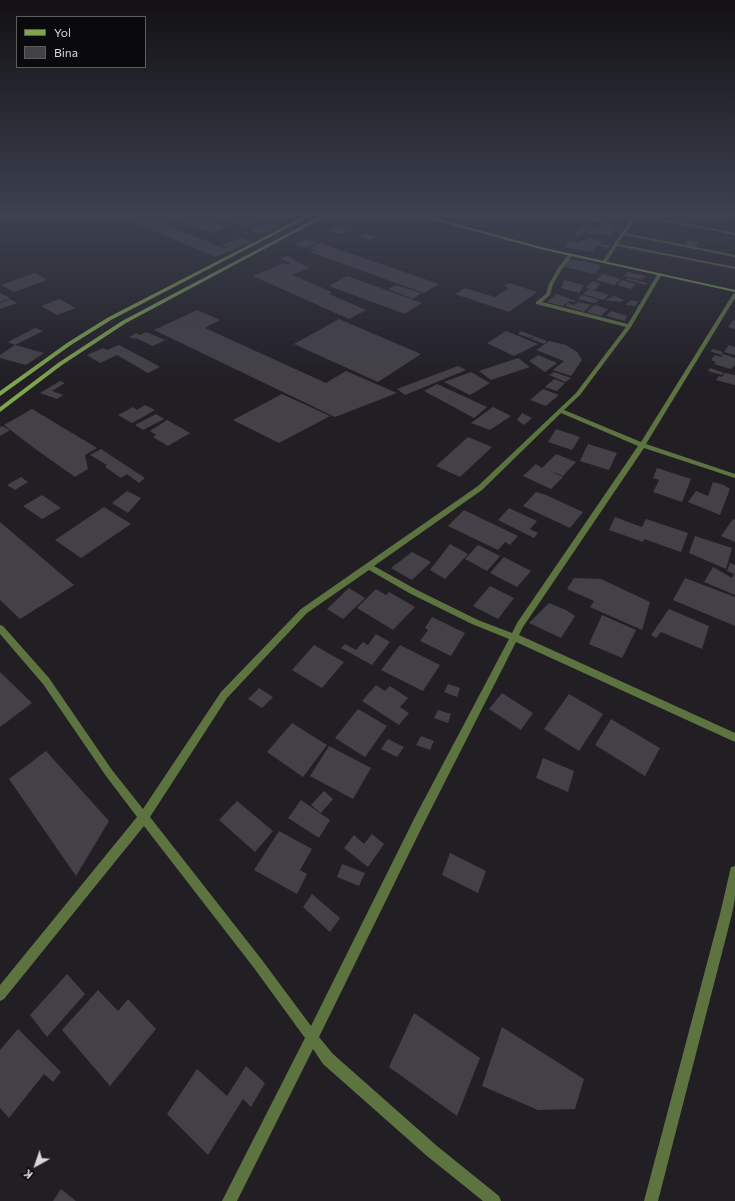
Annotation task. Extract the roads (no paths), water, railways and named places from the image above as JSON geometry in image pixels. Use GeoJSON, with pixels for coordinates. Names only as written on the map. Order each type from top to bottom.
{"type":"FeatureCollection","features":[{"type":"Feature","properties":{"kind":"main road"},"geometry":{"type":"LineString","coordinates":[[0,394],[69,344],[109,319],[200,272]]}},
{"type":"Feature","properties":{"kind":"main road"},"geometry":{"type":"LineString","coordinates":[[0,410],[60,364],[124,322],[218,272]]}},
{"type":"Feature","properties":{"kind":"main road"},"geometry":{"type":"LineString","coordinates":[[652,272],[735,291]]}},
{"type":"Feature","properties":{"kind":"main road"},"geometry":{"type":"LineString","coordinates":[[666,272],[735,286]]}},
{"type":"Feature","properties":{"kind":"street"},"geometry":{"type":"LineString","coordinates":[[558,272],[551,284],[548,294],[538,302],[629,326]]}},
{"type":"Feature","properties":{"kind":"street"},"geometry":{"type":"LineString","coordinates":[[0,995],[144,817],[224,695],[304,611],[480,488],[561,411],[578,394],[629,326],[660,274]]}},
{"type":"Feature","properties":{"kind":"street"},"geometry":{"type":"LineString","coordinates":[[229,1201],[312,1038],[419,821],[520,625],[642,445],[735,294]]}},
{"type":"Feature","properties":{"kind":"street"},"geometry":{"type":"LineString","coordinates":[[561,411],[642,445],[735,476]]}},
{"type":"Feature","properties":{"kind":"street"},"geometry":{"type":"LineString","coordinates":[[368,566],[414,592],[462,616],[514,637],[735,738]]}},
{"type":"Feature","properties":{"kind":"street"},"geometry":{"type":"LineString","coordinates":[[0,628],[46,681],[109,773],[258,964],[328,1059],[432,1151],[494,1201]]}},
{"type":"Feature","properties":{"kind":"street"},"geometry":{"type":"LineString","coordinates":[[651,1201],[726,914],[735,872]]}}]}
